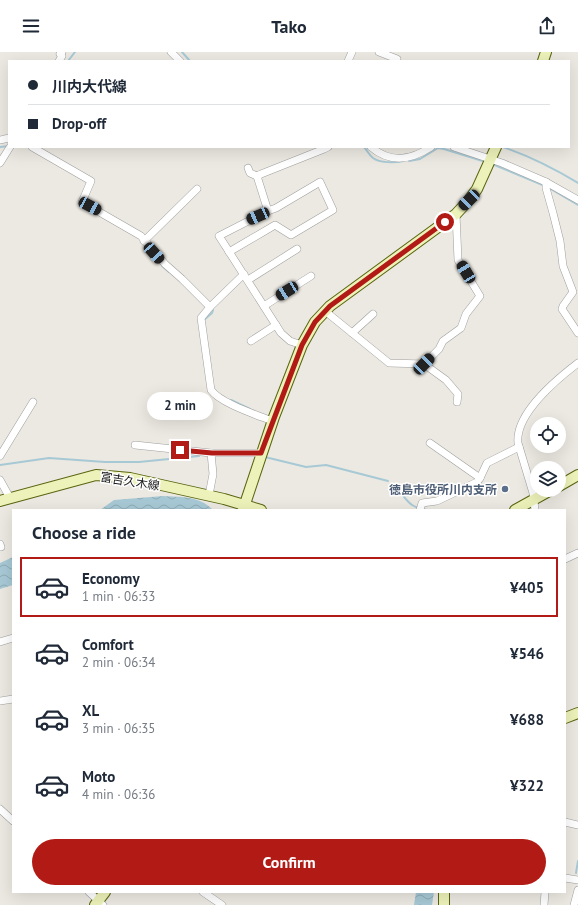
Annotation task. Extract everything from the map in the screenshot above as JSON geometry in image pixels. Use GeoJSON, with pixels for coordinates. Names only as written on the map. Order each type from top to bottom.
{"type":"FeatureCollection","features":[{"type":"Feature","properties":{"kind":"main road"},"geometry":{"type":"LineString","coordinates":[[243,507],[272,421],[302,345],[315,322],[330,306],[456,214],[477,190],[496,148]]}},
{"type":"Feature","properties":{"kind":"main road","name":"富吉久木線"},"geometry":{"type":"LineString","coordinates":[[0,500],[96,475],[130,478],[209,495],[243,507],[255,509]]}},
{"type":"Feature","properties":{"kind":"main road"},"geometry":{"type":"LineString","coordinates":[[566,482],[578,475]]}},
{"type":"Feature","properties":{"kind":"main road"},"geometry":{"type":"LineString","coordinates":[[519,509],[534,505],[543,497]]}},
{"type":"Feature","properties":{"kind":"main road"},"geometry":{"type":"LineString","coordinates":[[566,718],[578,713]]}},
{"type":"Feature","properties":{"kind":"main road"},"geometry":{"type":"LineString","coordinates":[[99,904],[104,893]]}},
{"type":"Feature","properties":{"kind":"main road"},"geometry":{"type":"LineString","coordinates":[[444,893],[444,905]]}},
{"type":"Feature","properties":{"kind":"street"},"geometry":{"type":"LineString","coordinates":[[171,52],[180,57]]}},
{"type":"Feature","properties":{"kind":"street"},"geometry":{"type":"LineString","coordinates":[[380,52],[397,59]]}},
{"type":"Feature","properties":{"kind":"street"},"geometry":{"type":"LineString","coordinates":[[0,163],[9,148]]}},
{"type":"Feature","properties":{"kind":"street"},"geometry":{"type":"LineString","coordinates":[[34,148],[91,181],[82,202],[138,234],[165,264],[210,307]]}},
{"type":"Feature","properties":{"kind":"street"},"geometry":{"type":"LineString","coordinates":[[248,168],[250,173],[257,176],[327,148]]}},
{"type":"Feature","properties":{"kind":"street"},"geometry":{"type":"LineString","coordinates":[[372,148],[383,156],[401,158],[419,155],[430,148]]}},
{"type":"Feature","properties":{"kind":"street"},"geometry":{"type":"LineString","coordinates":[[456,148],[546,185],[578,200]]}},
{"type":"Feature","properties":{"kind":"street"},"geometry":{"type":"LineString","coordinates":[[257,176],[268,212],[275,225],[291,235],[333,210],[320,182],[276,208],[268,212],[219,236],[281,332],[290,341],[302,345]]}},
{"type":"Feature","properties":{"kind":"street"},"geometry":{"type":"LineString","coordinates":[[546,185],[560,241],[562,266],[573,292],[562,306],[562,309],[578,333]]}},
{"type":"Feature","properties":{"kind":"street"},"geometry":{"type":"LineString","coordinates":[[144,241],[197,189]]}},
{"type":"Feature","properties":{"kind":"street"},"geometry":{"type":"LineString","coordinates":[[424,364],[439,349],[443,341],[461,328],[466,314],[480,296],[458,260],[456,214]]}},
{"type":"Feature","properties":{"kind":"street"},"geometry":{"type":"LineString","coordinates":[[229,252],[275,225]]}},
{"type":"Feature","properties":{"kind":"street"},"geometry":{"type":"LineString","coordinates":[[272,421],[224,400],[214,394],[211,390],[201,318],[210,307],[246,277],[297,249]]}},
{"type":"Feature","properties":{"kind":"street"},"geometry":{"type":"LineString","coordinates":[[264,306],[311,276]]}},
{"type":"Feature","properties":{"kind":"street"},"geometry":{"type":"LineString","coordinates":[[325,311],[389,363],[424,364],[446,380],[458,394],[457,402]]}},
{"type":"Feature","properties":{"kind":"street"},"geometry":{"type":"LineString","coordinates":[[352,333],[373,314]]}},
{"type":"Feature","properties":{"kind":"street"},"geometry":{"type":"LineString","coordinates":[[251,341],[276,325]]}},
{"type":"Feature","properties":{"kind":"street"},"geometry":{"type":"LineString","coordinates":[[534,505],[533,493],[519,448],[518,434],[527,414],[550,386],[578,363]]}},
{"type":"Feature","properties":{"kind":"street"},"geometry":{"type":"LineString","coordinates":[[0,456],[33,402]]}},
{"type":"Feature","properties":{"kind":"street"},"geometry":{"type":"LineString","coordinates":[[430,443],[480,478]]}},
{"type":"Feature","properties":{"kind":"street"},"geometry":{"type":"LineString","coordinates":[[135,445],[210,453],[261,453]]}},
{"type":"Feature","properties":{"kind":"street"},"geometry":{"type":"LineString","coordinates":[[420,509],[422,504],[437,501],[477,482],[487,463],[519,448]]}},
{"type":"Feature","properties":{"kind":"street"},"geometry":{"type":"LineString","coordinates":[[209,495],[213,474],[210,453]]}},
{"type":"Feature","properties":{"kind":"street"},"geometry":{"type":"LineString","coordinates":[[0,480],[10,498]]}},
{"type":"Feature","properties":{"kind":"street"},"geometry":{"type":"LineString","coordinates":[[566,559],[578,553]]}},
{"type":"Feature","properties":{"kind":"street"},"geometry":{"type":"LineString","coordinates":[[0,642],[12,638]]}},
{"type":"Feature","properties":{"kind":"street"},"geometry":{"type":"LineString","coordinates":[[0,700],[12,699]]}},
{"type":"Feature","properties":{"kind":"street"},"geometry":{"type":"LineString","coordinates":[[0,809],[12,820]]}},
{"type":"Feature","properties":{"kind":"street"},"geometry":{"type":"LineString","coordinates":[[566,822],[578,825]]}},
{"type":"Feature","properties":{"kind":"street"},"geometry":{"type":"LineString","coordinates":[[566,878],[578,880]]}},
{"type":"Feature","properties":{"kind":"street"},"geometry":{"type":"LineString","coordinates":[[574,905],[578,890]]}},
{"type":"Feature","properties":{"kind":"street"},"geometry":{"type":"LineString","coordinates":[[90,893],[99,904]]}},
{"type":"Feature","properties":{"kind":"street"},"geometry":{"type":"LineString","coordinates":[[204,893],[222,905]]}},
{"type":"Feature","properties":{"kind":"street"},"geometry":{"type":"LineString","coordinates":[[544,905],[545,893]]}},
{"type":"Feature","properties":{"kind":"water"},"geometry":{"type":"Polygon","coordinates":[[[163,496],[183,497],[202,502],[212,509],[101,509],[114,500],[163,496]]]}},
{"type":"Feature","properties":{"kind":"water"},"geometry":{"type":"Polygon","coordinates":[[[12,557],[12,585],[0,589],[0,563],[12,557]]]}},
{"type":"Feature","properties":{"kind":"water"},"geometry":{"type":"Polygon","coordinates":[[[416,893],[434,893],[432,905],[414,905],[416,893]]]}},
{"type":"Feature","properties":{"kind":"waterway"},"geometry":{"type":"LineString","coordinates":[[69,60],[75,52]]}},
{"type":"Feature","properties":{"kind":"waterway"},"geometry":{"type":"LineString","coordinates":[[182,52],[189,60]]}},
{"type":"Feature","properties":{"kind":"waterway"},"geometry":{"type":"LineString","coordinates":[[0,147],[8,146]]}},
{"type":"Feature","properties":{"kind":"waterway"},"geometry":{"type":"LineString","coordinates":[[365,148],[376,160],[387,162],[403,161]]}},
{"type":"Feature","properties":{"kind":"waterway"},"geometry":{"type":"LineString","coordinates":[[409,161],[420,159],[438,148],[486,162]]}},
{"type":"Feature","properties":{"kind":"waterway"},"geometry":{"type":"LineString","coordinates":[[506,148],[542,163],[578,183]]}},
{"type":"Feature","properties":{"kind":"waterway"},"geometry":{"type":"LineString","coordinates":[[492,164],[545,186]]}},
{"type":"Feature","properties":{"kind":"waterway"},"geometry":{"type":"LineString","coordinates":[[549,188],[578,205]]}},
{"type":"Feature","properties":{"kind":"waterway"},"geometry":{"type":"LineString","coordinates":[[162,266],[169,272]]}},
{"type":"Feature","properties":{"kind":"waterway"},"geometry":{"type":"LineString","coordinates":[[205,319],[212,313],[213,310]]}},
{"type":"Feature","properties":{"kind":"waterway"},"geometry":{"type":"LineString","coordinates":[[231,400],[250,409]]}},
{"type":"Feature","properties":{"kind":"waterway"},"geometry":{"type":"LineString","coordinates":[[0,465],[49,458],[105,462],[139,462],[199,456]]}},
{"type":"Feature","properties":{"kind":"waterway"},"geometry":{"type":"LineString","coordinates":[[265,457],[306,467],[326,465],[388,481]]}},
{"type":"Feature","properties":{"kind":"waterway"},"geometry":{"type":"LineString","coordinates":[[396,487],[409,503],[421,509]]}},
{"type":"Feature","properties":{"kind":"waterway"},"geometry":{"type":"LineString","coordinates":[[576,873],[578,861]]}},
{"type":"Feature","properties":{"kind":"place","name":"徳島市役所川内支所"},"geometry":{"type":"Point","coordinates":[505,489]}},
{"type":"Feature","properties":{"kind":"route"},"geometry":{"type":"LineString","coordinates":[[180,450],[212,453],[261,453],[302,345],[315,322],[330,306],[445,222]]}}]}
